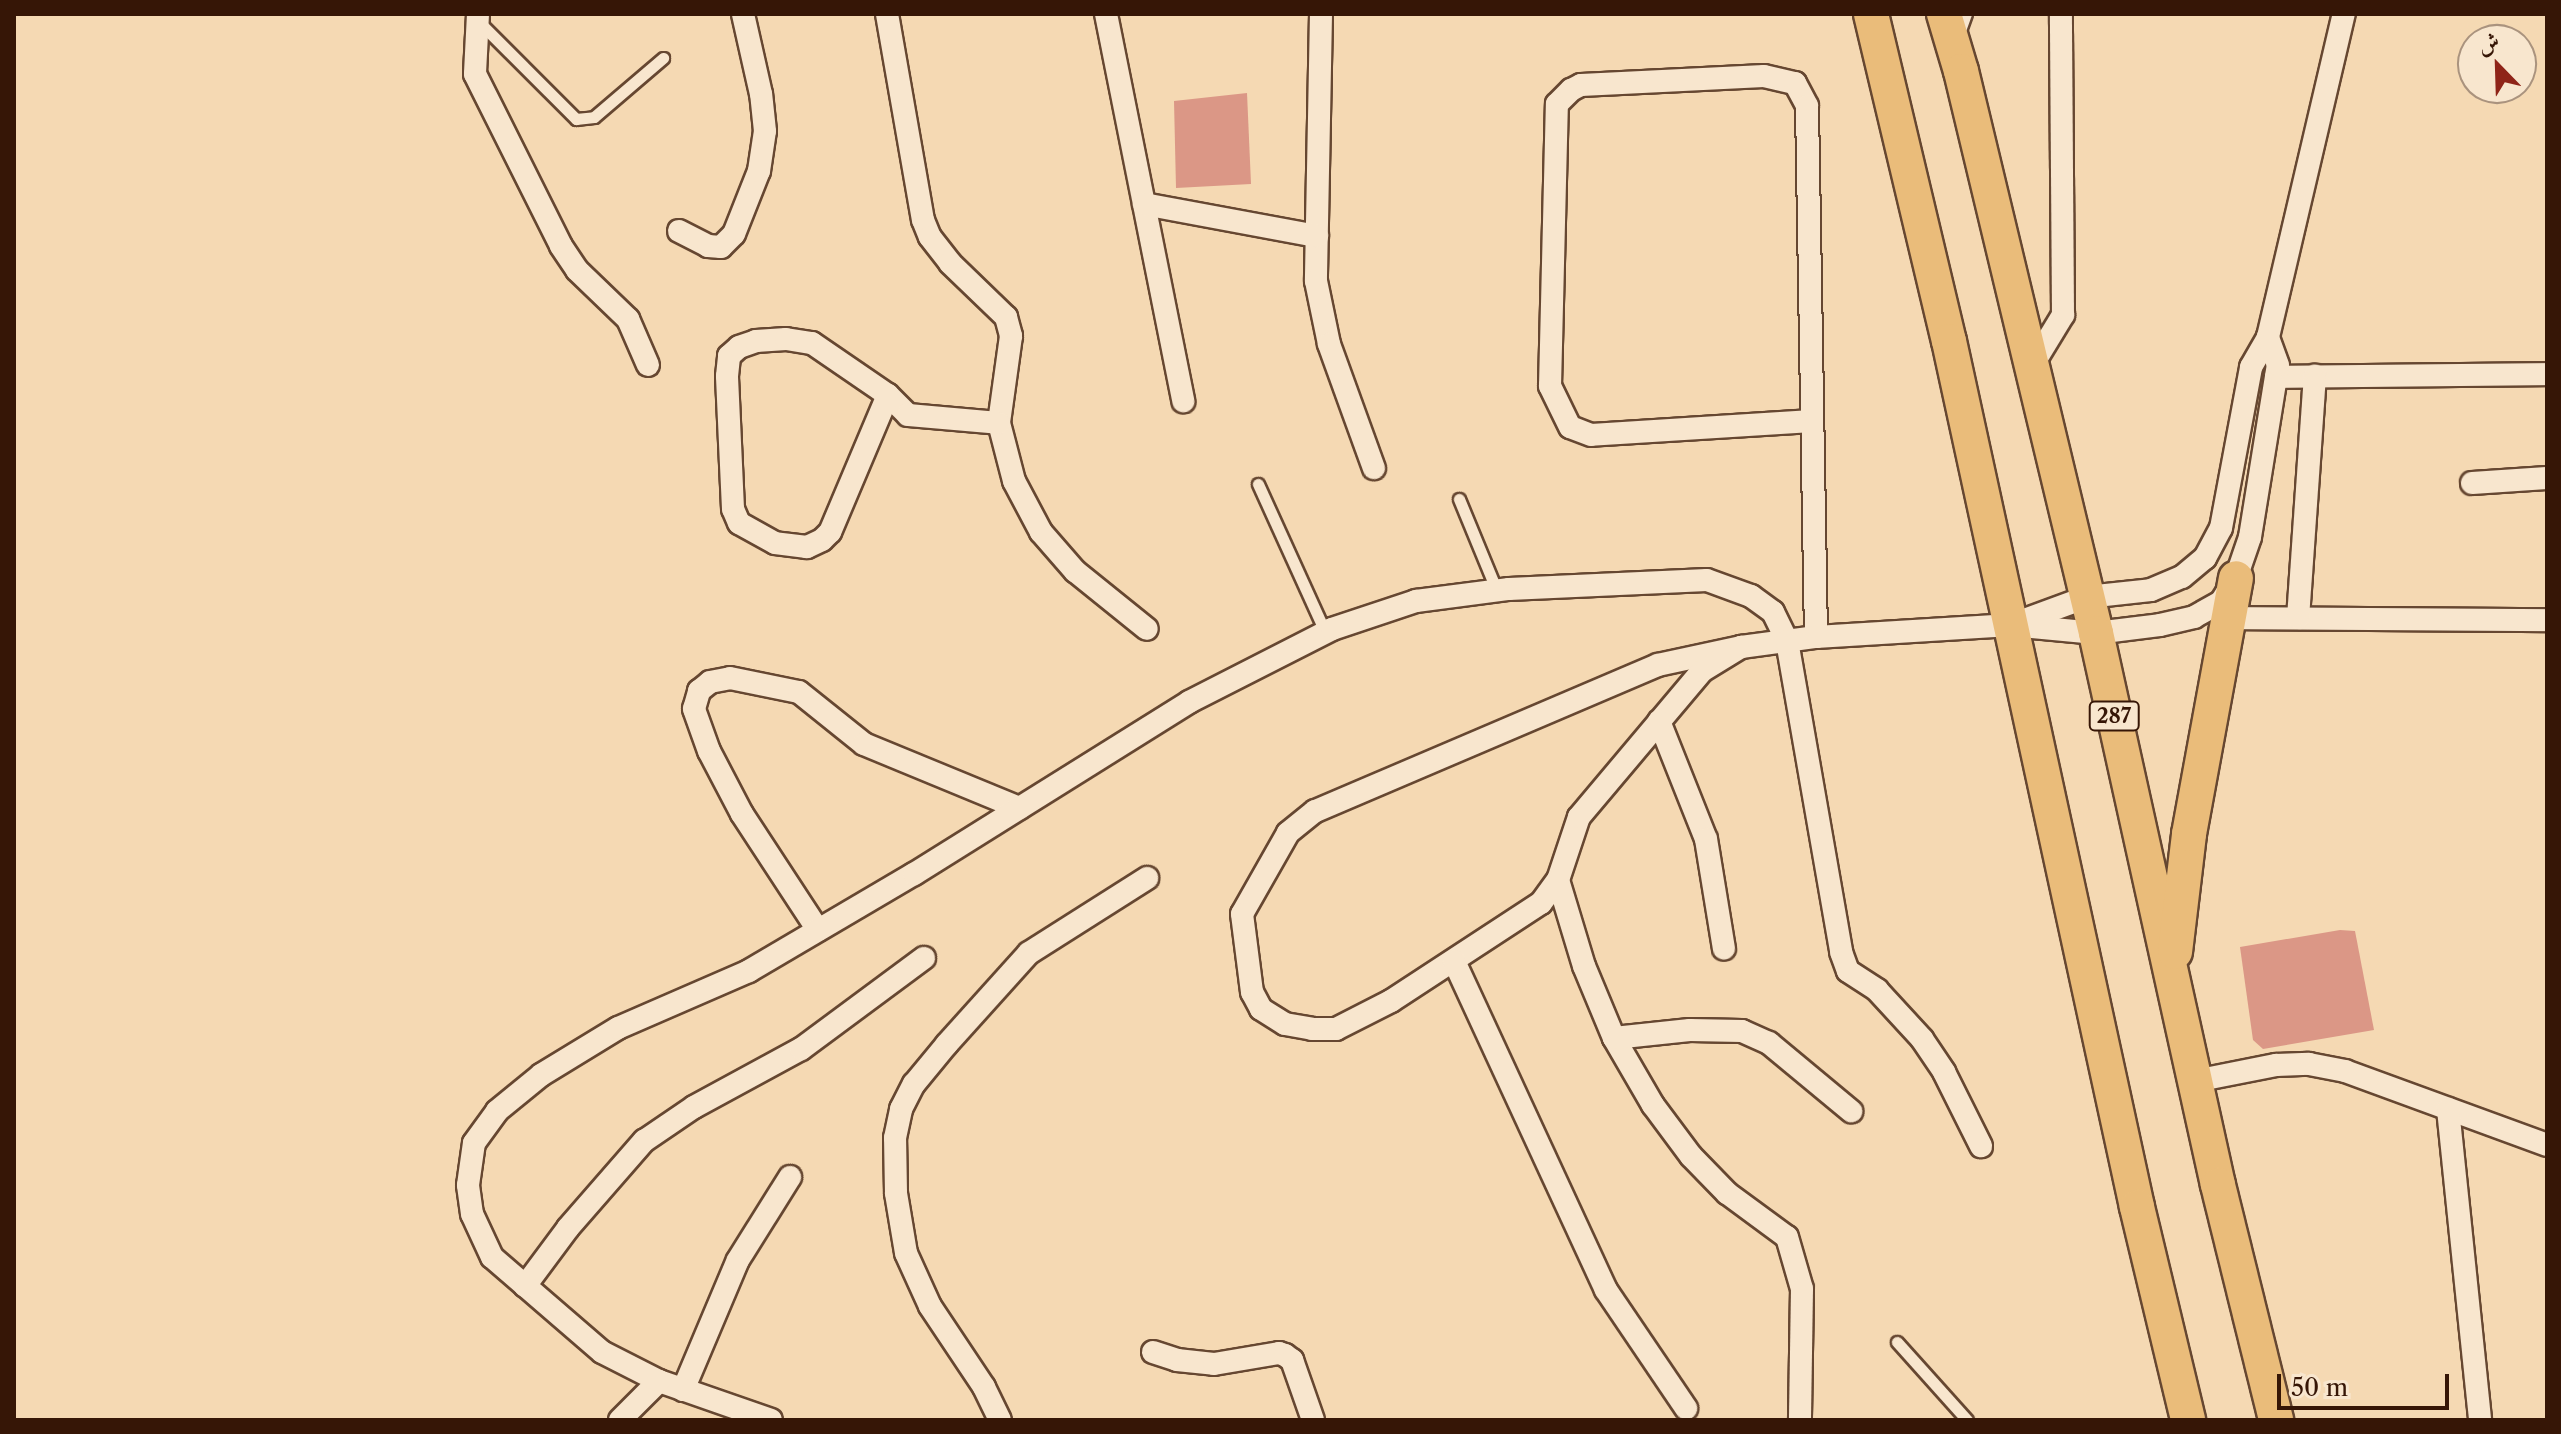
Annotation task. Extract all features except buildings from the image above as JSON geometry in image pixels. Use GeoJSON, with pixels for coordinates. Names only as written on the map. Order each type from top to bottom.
{"type":"FeatureCollection","features":[{"type":"Feature","properties":{"kind":"main road"},"geometry":{"type":"LineString","coordinates":[[1871,14],[1939,296],[2137,1207],[2188,1420]]}},
{"type":"Feature","properties":{"kind":"main road","name":"287"},"geometry":{"type":"LineString","coordinates":[[1944,14],[2096,633],[2195,1081],[2276,1420]]}},
{"type":"Feature","properties":{"kind":"main road"},"geometry":{"type":"LineString","coordinates":[[2172,976],[2189,834],[2236,578]]}},
{"type":"Feature","properties":{"kind":"street"},"geometry":{"type":"LineString","coordinates":[[679,231],[708,246],[721,247],[734,234],[759,171],[765,131],[761,94],[743,14]]}},
{"type":"Feature","properties":{"kind":"street"},"geometry":{"type":"LineString","coordinates":[[887,14],[923,220],[930,237],[950,263],[1006,317],[1011,336],[999,423],[1014,481],[1041,532],[1075,571],[1147,629]]}},
{"type":"Feature","properties":{"kind":"street"},"geometry":{"type":"LineString","coordinates":[[1106,14],[1183,401]]}},
{"type":"Feature","properties":{"kind":"street"},"geometry":{"type":"LineString","coordinates":[[1321,14],[1316,281],[1329,344],[1374,468]]}},
{"type":"Feature","properties":{"kind":"street"},"geometry":{"type":"LineString","coordinates":[[2032,366],[2063,315],[2061,14]]}},
{"type":"Feature","properties":{"kind":"street"},"geometry":{"type":"LineString","coordinates":[[2011,625],[2087,597],[2151,590],[2182,577],[2205,558],[2221,528],[2251,367],[2268,337],[2344,14]]}},
{"type":"Feature","properties":{"kind":"street"},"geometry":{"type":"LineString","coordinates":[[477,17],[475,74],[561,246],[577,270],[628,319],[648,365]]}},
{"type":"Feature","properties":{"kind":"street"},"geometry":{"type":"LineString","coordinates":[[1812,421],[1591,435],[1570,427],[1550,386],[1557,104],[1571,90],[1581,85],[1764,76],[1795,83],[1807,106],[1816,637]]}},
{"type":"Feature","properties":{"kind":"street"},"geometry":{"type":"LineString","coordinates":[[1144,204],[1317,236]]}},
{"type":"Feature","properties":{"kind":"street"},"geometry":{"type":"LineString","coordinates":[[1741,647],[1702,671],[1579,817],[1558,880],[1541,903],[1391,1001],[1336,1029],[1285,1024],[1261,1009],[1252,992],[1242,914],[1288,833],[1315,811],[1658,665],[1741,647],[1816,637],[2011,625],[2096,633],[2160,625],[2194,617],[2221,602],[2236,578],[2250,537],[2278,365],[2268,337]]}},
{"type":"Feature","properties":{"kind":"street"},"geometry":{"type":"LineString","coordinates":[[888,395],[830,532],[822,540],[807,547],[775,543],[739,523],[733,509],[727,376],[729,356],[739,347],[771,340],[812,343],[888,395],[908,415],[999,423]]}},
{"type":"Feature","properties":{"kind":"street"},"geometry":{"type":"LineString","coordinates":[[2276,377],[2547,374]]}},
{"type":"Feature","properties":{"kind":"street"},"geometry":{"type":"LineString","coordinates":[[2298,618],[2315,376]]}},
{"type":"Feature","properties":{"kind":"street"},"geometry":{"type":"LineString","coordinates":[[2472,483],[2547,478]]}},
{"type":"Feature","properties":{"kind":"street"},"geometry":{"type":"LineString","coordinates":[[771,1420],[659,1381],[602,1352],[492,1257],[472,1214],[468,1185],[474,1143],[497,1111],[541,1075],[618,1028],[749,971],[1189,702],[1325,632],[1416,601],[1497,591],[1707,580],[1751,596],[1773,612],[1787,641],[1841,952],[1848,971],[1877,990],[1922,1039],[1944,1072],[1981,1146]]}},
{"type":"Feature","properties":{"kind":"street"},"geometry":{"type":"LineString","coordinates":[[2228,618],[2547,620]]}},
{"type":"Feature","properties":{"kind":"street"},"geometry":{"type":"LineString","coordinates":[[818,930],[742,814],[709,751],[694,709],[699,691],[710,682],[730,678],[799,692],[864,744],[1019,808]]}},
{"type":"Feature","properties":{"kind":"street"},"geometry":{"type":"LineString","coordinates":[[1659,721],[1706,839],[1724,949]]}},
{"type":"Feature","properties":{"kind":"street"},"geometry":{"type":"LineString","coordinates":[[1000,1420],[984,1387],[930,1306],[906,1253],[896,1193],[895,1138],[901,1109],[914,1084],[1029,953],[1147,878]]}},
{"type":"Feature","properties":{"kind":"street"},"geometry":{"type":"LineString","coordinates":[[1558,880],[1584,966],[1614,1038],[1653,1105],[1691,1156],[1727,1193],[1787,1237],[1802,1289],[1800,1420]]}},
{"type":"Feature","properties":{"kind":"street"},"geometry":{"type":"LineString","coordinates":[[525,1286],[568,1228],[644,1141],[694,1107],[801,1049],[924,958]]}},
{"type":"Feature","properties":{"kind":"street"},"geometry":{"type":"LineString","coordinates":[[1454,961],[1606,1290],[1686,1408]]}},
{"type":"Feature","properties":{"kind":"street"},"geometry":{"type":"LineString","coordinates":[[1614,1038],[1690,1030],[1742,1031],[1769,1043],[1851,1111]]}},
{"type":"Feature","properties":{"kind":"street"},"geometry":{"type":"LineString","coordinates":[[2195,1081],[2276,1065],[2309,1064],[2345,1071],[2547,1145]]}},
{"type":"Feature","properties":{"kind":"street"},"geometry":{"type":"LineString","coordinates":[[2448,1109],[2480,1420]]}},
{"type":"Feature","properties":{"kind":"street"},"geometry":{"type":"LineString","coordinates":[[683,1390],[738,1260],[790,1177]]}},
{"type":"Feature","properties":{"kind":"street"},"geometry":{"type":"LineString","coordinates":[[1153,1352],[1177,1360],[1214,1364],[1279,1353],[1285,1355],[1292,1360],[1313,1420]]}},
{"type":"Feature","properties":{"kind":"street"},"geometry":{"type":"LineString","coordinates":[[620,1420],[659,1381]]}},
{"type":"Feature","properties":{"kind":"lane"},"geometry":{"type":"LineString","coordinates":[[1956,53],[1966,14]]}},
{"type":"Feature","properties":{"kind":"lane"},"geometry":{"type":"LineString","coordinates":[[477,17],[576,119],[594,117],[663,58]]}},
{"type":"Feature","properties":{"kind":"lane"},"geometry":{"type":"LineString","coordinates":[[1258,484],[1325,632]]}},
{"type":"Feature","properties":{"kind":"lane"},"geometry":{"type":"LineString","coordinates":[[1459,499],[1497,591]]}},
{"type":"Feature","properties":{"kind":"lane"},"geometry":{"type":"LineString","coordinates":[[1897,1342],[1967,1420]]}}]}
